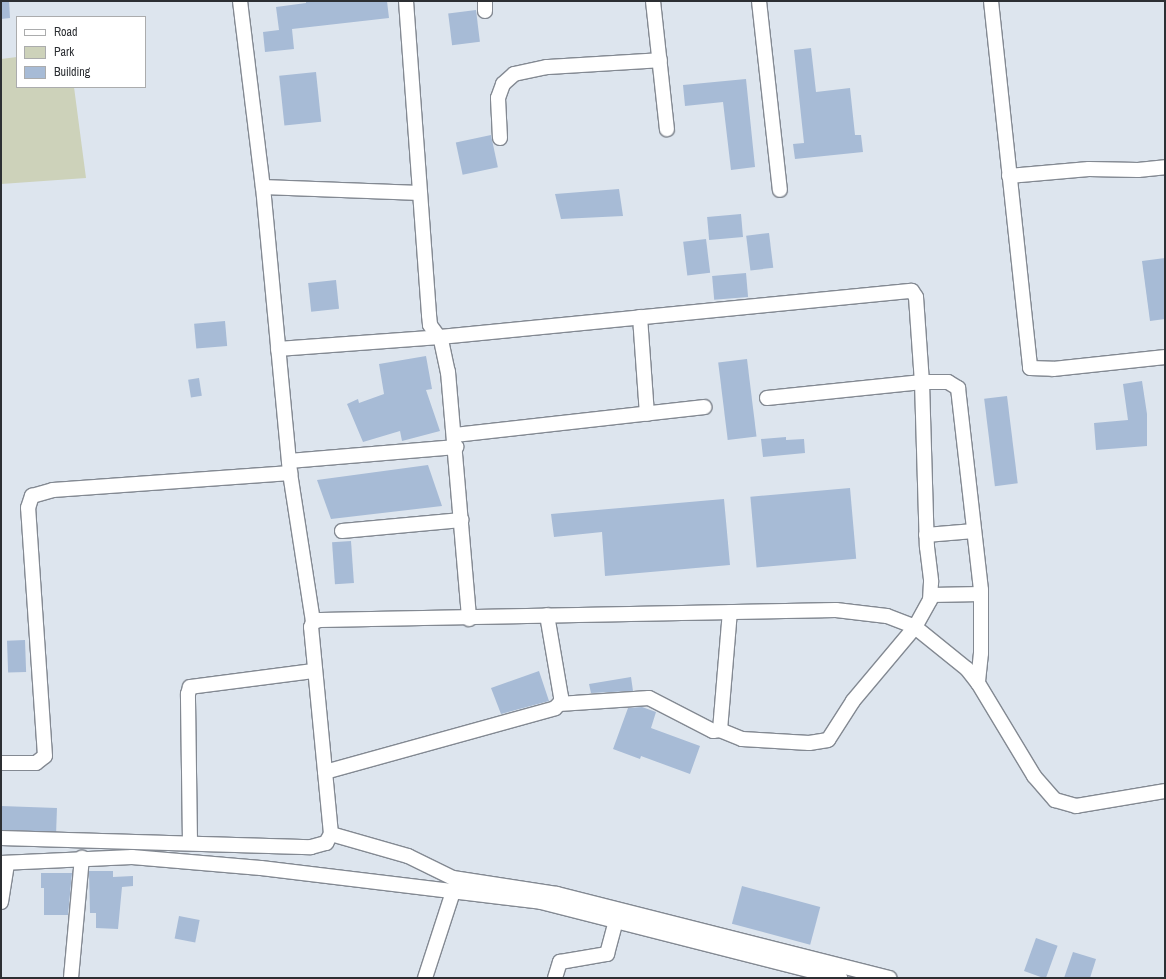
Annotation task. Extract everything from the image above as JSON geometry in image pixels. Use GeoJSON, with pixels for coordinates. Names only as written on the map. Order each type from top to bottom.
{"type":"FeatureCollection","features":[{"type":"Feature","properties":{"kind":"street"},"geometry":{"type":"LineString","coordinates":[[1,838],[311,847],[326,843],[331,834],[314,671],[311,627],[313,622],[290,467],[263,187],[240,1]]}},
{"type":"Feature","properties":{"kind":"street"},"geometry":{"type":"LineString","coordinates":[[406,1],[430,323],[440,337],[448,372],[469,618]]}},
{"type":"Feature","properties":{"kind":"street"},"geometry":{"type":"LineString","coordinates":[[653,1],[667,129]]}},
{"type":"Feature","properties":{"kind":"street"},"geometry":{"type":"LineString","coordinates":[[760,1],[780,190]]}},
{"type":"Feature","properties":{"kind":"street"},"geometry":{"type":"LineString","coordinates":[[991,1],[1008,176],[1030,368],[1053,369],[1165,357]]}},
{"type":"Feature","properties":{"kind":"street"},"geometry":{"type":"LineString","coordinates":[[500,138],[498,98],[503,84],[514,74],[547,67],[613,61],[660,60]]}},
{"type":"Feature","properties":{"kind":"street"},"geometry":{"type":"LineString","coordinates":[[1008,176],[1088,169],[1138,170],[1165,167]]}},
{"type":"Feature","properties":{"kind":"street"},"geometry":{"type":"LineString","coordinates":[[263,187],[420,193]]}},
{"type":"Feature","properties":{"kind":"street"},"geometry":{"type":"LineString","coordinates":[[278,349],[440,337],[912,291],[916,297],[922,382],[926,535],[931,595],[915,627],[853,701],[828,740],[809,743],[742,739],[720,730],[713,731],[649,698],[559,704],[548,712],[325,772]]}},
{"type":"Feature","properties":{"kind":"street"},"geometry":{"type":"LineString","coordinates":[[640,317],[646,414]]}},
{"type":"Feature","properties":{"kind":"street"},"geometry":{"type":"LineString","coordinates":[[768,398],[922,382],[948,382],[956,386],[959,391],[981,594],[981,653],[978,683]]}},
{"type":"Feature","properties":{"kind":"street"},"geometry":{"type":"LineString","coordinates":[[1,764],[36,762],[46,756],[28,508],[32,496],[53,490],[290,467],[455,441],[704,407]]}},
{"type":"Feature","properties":{"kind":"street"},"geometry":{"type":"LineString","coordinates":[[342,531],[461,520]]}},
{"type":"Feature","properties":{"kind":"street"},"geometry":{"type":"LineString","coordinates":[[926,535],[974,531]]}},
{"type":"Feature","properties":{"kind":"street"},"geometry":{"type":"LineString","coordinates":[[931,595],[981,594]]}},
{"type":"Feature","properties":{"kind":"street"},"geometry":{"type":"LineString","coordinates":[[313,622],[320,620],[730,612],[861,611],[887,616],[915,627],[947,651],[978,683],[1030,771],[1055,800],[1076,806],[1165,791]]}},
{"type":"Feature","properties":{"kind":"street"},"geometry":{"type":"LineString","coordinates":[[720,730],[730,612]]}},
{"type":"Feature","properties":{"kind":"street"},"geometry":{"type":"LineString","coordinates":[[547,615],[561,697],[559,704]]}},
{"type":"Feature","properties":{"kind":"street"},"geometry":{"type":"LineString","coordinates":[[190,843],[188,694],[190,687],[314,671]]}},
{"type":"Feature","properties":{"kind":"street"},"geometry":{"type":"LineString","coordinates":[[331,834],[408,856],[453,878],[557,894],[890,978]]}},
{"type":"Feature","properties":{"kind":"street"},"geometry":{"type":"LineString","coordinates":[[1,902],[4,863],[82,858],[132,857],[196,862],[541,902],[616,920],[810,974],[840,978]]}},
{"type":"Feature","properties":{"kind":"street"},"geometry":{"type":"LineString","coordinates":[[71,978],[82,858]]}},
{"type":"Feature","properties":{"kind":"street"},"geometry":{"type":"LineString","coordinates":[[425,978],[453,892]]}},
{"type":"Feature","properties":{"kind":"street"},"geometry":{"type":"LineString","coordinates":[[555,978],[560,962],[607,954],[616,920]]}},
{"type":"Feature","properties":{"kind":"green space"},"geometry":{"type":"Polygon","coordinates":[[[16,57],[16,88],[74,88],[86,178],[1,184],[1,59],[16,57]]]}},
{"type":"Feature","properties":{"kind":"building"},"geometry":{"type":"Polygon","coordinates":[[[1,1],[9,1],[10,18],[1,19],[1,1]]]}},
{"type":"Feature","properties":{"kind":"building"},"geometry":{"type":"Polygon","coordinates":[[[306,1],[387,1],[389,18],[292,29],[294,49],[265,52],[263,32],[279,30],[276,7],[306,3],[306,1]]]}},
{"type":"Feature","properties":{"kind":"building"},"geometry":{"type":"Polygon","coordinates":[[[476,10],[480,42],[452,45],[448,13],[476,10]]]}},
{"type":"Feature","properties":{"kind":"building"},"geometry":{"type":"Polygon","coordinates":[[[811,48],[816,92],[850,88],[855,135],[861,135],[863,152],[795,159],[793,144],[804,143],[794,50],[811,48]]]}},
{"type":"Feature","properties":{"kind":"building"},"geometry":{"type":"Polygon","coordinates":[[[316,72],[321,122],[284,126],[279,76],[316,72]]]}},
{"type":"Feature","properties":{"kind":"building"},"geometry":{"type":"Polygon","coordinates":[[[746,79],[755,167],[731,170],[723,102],[685,106],[683,85],[746,79]]]}},
{"type":"Feature","properties":{"kind":"building"},"geometry":{"type":"Polygon","coordinates":[[[491,135],[498,167],[463,175],[456,142],[491,135]]]}},
{"type":"Feature","properties":{"kind":"building"},"geometry":{"type":"Polygon","coordinates":[[[619,189],[623,216],[561,219],[555,194],[619,189]]]}},
{"type":"Feature","properties":{"kind":"building"},"geometry":{"type":"Polygon","coordinates":[[[741,214],[743,237],[709,240],[707,217],[741,214]]]}},
{"type":"Feature","properties":{"kind":"building"},"geometry":{"type":"Polygon","coordinates":[[[769,233],[773,268],[750,271],[746,236],[769,233]]]}},
{"type":"Feature","properties":{"kind":"building"},"geometry":{"type":"Polygon","coordinates":[[[706,239],[710,273],[687,276],[683,242],[706,239]]]}},
{"type":"Feature","properties":{"kind":"building"},"geometry":{"type":"Polygon","coordinates":[[[1165,258],[1165,319],[1150,321],[1142,261],[1165,258]]]}},
{"type":"Feature","properties":{"kind":"building"},"geometry":{"type":"Polygon","coordinates":[[[746,273],[748,297],[714,300],[712,276],[746,273]]]}},
{"type":"Feature","properties":{"kind":"building"},"geometry":{"type":"Polygon","coordinates":[[[336,280],[339,309],[311,312],[308,283],[336,280]]]}},
{"type":"Feature","properties":{"kind":"building"},"geometry":{"type":"Polygon","coordinates":[[[225,321],[227,346],[196,349],[194,324],[225,321]]]}},
{"type":"Feature","properties":{"kind":"building"},"geometry":{"type":"Polygon","coordinates":[[[426,356],[432,389],[426,390],[440,431],[402,441],[400,431],[363,442],[347,404],[358,399],[359,403],[384,394],[379,364],[426,356]]]}},
{"type":"Feature","properties":{"kind":"building"},"geometry":{"type":"Polygon","coordinates":[[[747,359],[757,436],[728,440],[718,363],[747,359]]]}},
{"type":"Feature","properties":{"kind":"building"},"geometry":{"type":"Polygon","coordinates":[[[199,378],[202,396],[191,397],[188,380],[199,378]]]}},
{"type":"Feature","properties":{"kind":"building"},"geometry":{"type":"Polygon","coordinates":[[[1142,381],[1147,414],[1147,446],[1096,450],[1094,423],[1128,420],[1123,384],[1142,381]]]}},
{"type":"Feature","properties":{"kind":"building"},"geometry":{"type":"Polygon","coordinates":[[[1007,396],[1018,483],[995,486],[984,399],[1007,396]]]}},
{"type":"Feature","properties":{"kind":"building"},"geometry":{"type":"Polygon","coordinates":[[[786,437],[786,440],[804,439],[805,453],[763,457],[761,439],[786,437]]]}},
{"type":"Feature","properties":{"kind":"building"},"geometry":{"type":"Polygon","coordinates":[[[428,465],[442,506],[331,519],[317,480],[428,465]]]}},
{"type":"Feature","properties":{"kind":"building"},"geometry":{"type":"Polygon","coordinates":[[[850,488],[856,559],[757,567],[750,497],[850,488]]]}},
{"type":"Feature","properties":{"kind":"building"},"geometry":{"type":"Polygon","coordinates":[[[724,499],[730,565],[605,576],[602,532],[554,537],[551,514],[724,499]]]}},
{"type":"Feature","properties":{"kind":"building"},"geometry":{"type":"Polygon","coordinates":[[[351,541],[354,583],[335,584],[332,542],[351,541]]]}},
{"type":"Feature","properties":{"kind":"building"},"geometry":{"type":"Polygon","coordinates":[[[25,640],[26,672],[8,673],[7,641],[25,640]]]}},
{"type":"Feature","properties":{"kind":"building"},"geometry":{"type":"Polygon","coordinates":[[[539,671],[549,701],[501,714],[491,688],[539,671]]]}},
{"type":"Feature","properties":{"kind":"building"},"geometry":{"type":"Polygon","coordinates":[[[631,677],[633,691],[591,693],[589,684],[631,677]]]}},
{"type":"Feature","properties":{"kind":"building"},"geometry":{"type":"Polygon","coordinates":[[[642,707],[656,712],[651,728],[700,746],[690,774],[641,756],[640,759],[613,749],[628,708],[642,707]]]}},
{"type":"Feature","properties":{"kind":"building"},"geometry":{"type":"Polygon","coordinates":[[[1,806],[57,808],[56,832],[1,830],[1,806]]]}},
{"type":"Feature","properties":{"kind":"building"},"geometry":{"type":"Polygon","coordinates":[[[89,871],[113,871],[113,877],[133,876],[133,886],[122,887],[118,929],[96,928],[96,913],[90,913],[89,871]]]}},
{"type":"Feature","properties":{"kind":"building"},"geometry":{"type":"Polygon","coordinates":[[[41,873],[72,873],[68,915],[44,915],[44,888],[41,888],[41,873]]]}},
{"type":"Feature","properties":{"kind":"building"},"geometry":{"type":"Polygon","coordinates":[[[742,886],[820,907],[810,945],[732,924],[742,886]]]}},
{"type":"Feature","properties":{"kind":"building"},"geometry":{"type":"Polygon","coordinates":[[[179,916],[200,920],[195,943],[175,939],[179,916]]]}},
{"type":"Feature","properties":{"kind":"building"},"geometry":{"type":"Polygon","coordinates":[[[1036,938],[1058,946],[1046,978],[1024,971],[1036,938]]]}},
{"type":"Feature","properties":{"kind":"building"},"geometry":{"type":"Polygon","coordinates":[[[1073,952],[1096,959],[1090,978],[1064,978],[1073,952]]]}}]}
